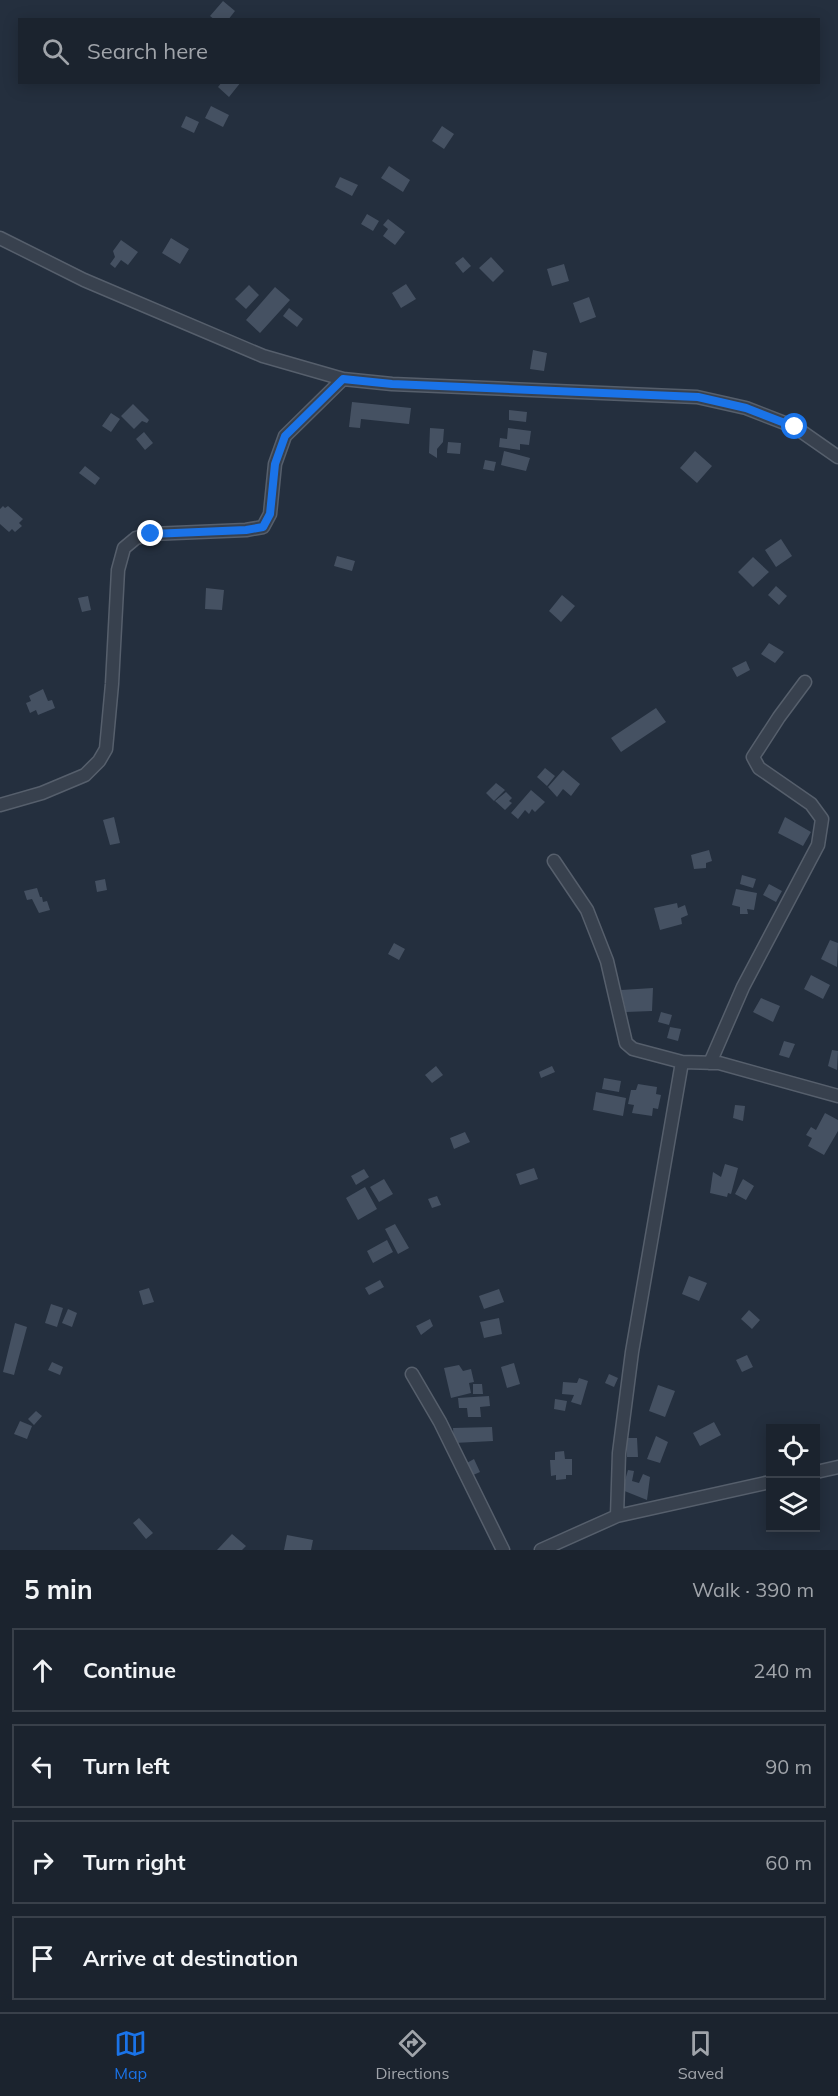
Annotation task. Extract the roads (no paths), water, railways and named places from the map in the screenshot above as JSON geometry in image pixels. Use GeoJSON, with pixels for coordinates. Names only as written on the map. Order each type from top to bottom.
{"type":"FeatureCollection","features":[{"type":"Feature","properties":{"kind":"street"},"geometry":{"type":"LineString","coordinates":[[0,238],[84,280],[263,356],[343,379],[404,384],[698,397],[746,408],[795,427],[838,456]]}},
{"type":"Feature","properties":{"kind":"street"},"geometry":{"type":"LineString","coordinates":[[0,805],[85,775],[99,762],[106,749],[118,570],[124,548],[136,538],[151,534],[246,530],[263,527],[270,514],[275,464],[285,436],[343,379]]}},
{"type":"Feature","properties":{"kind":"street"},"geometry":{"type":"LineString","coordinates":[[710,1063],[743,987],[818,845],[822,819],[811,804],[759,768],[753,757],[805,682]]}},
{"type":"Feature","properties":{"kind":"street"},"geometry":{"type":"LineString","coordinates":[[554,861],[587,910],[606,960],[626,1043],[633,1049],[682,1062],[719,1063],[838,1096]]}},
{"type":"Feature","properties":{"kind":"street"},"geometry":{"type":"LineString","coordinates":[[617,1516],[619,1453],[632,1352],[682,1062]]}},
{"type":"Feature","properties":{"kind":"street"},"geometry":{"type":"LineString","coordinates":[[412,1374],[440,1422],[503,1550]]}},
{"type":"Feature","properties":{"kind":"street"},"geometry":{"type":"LineString","coordinates":[[820,1471],[838,1467]]}},
{"type":"Feature","properties":{"kind":"street"},"geometry":{"type":"LineString","coordinates":[[541,1550],[617,1516],[766,1483]]}}]}
